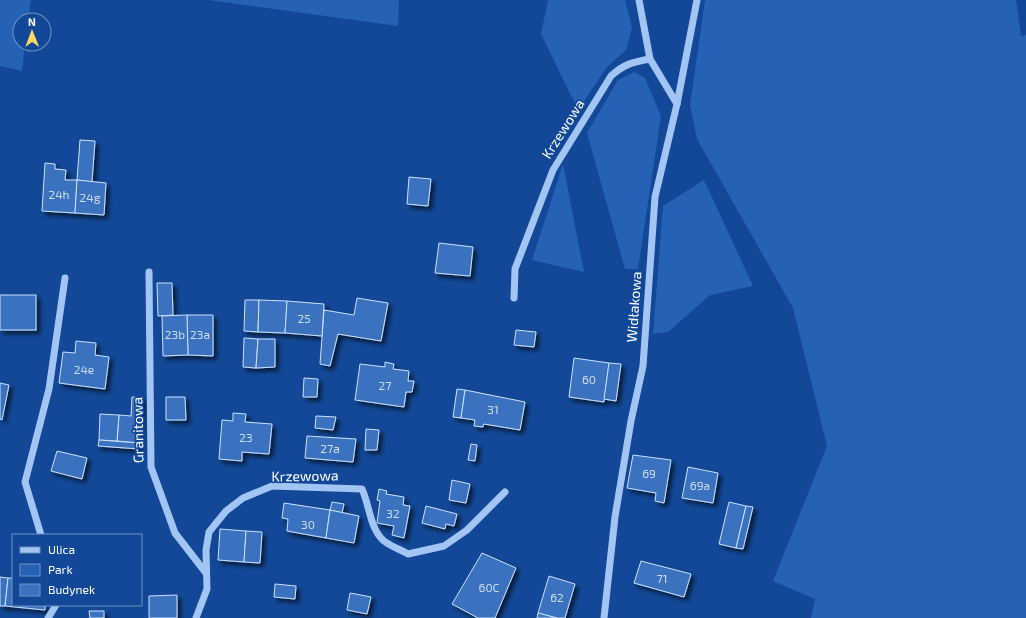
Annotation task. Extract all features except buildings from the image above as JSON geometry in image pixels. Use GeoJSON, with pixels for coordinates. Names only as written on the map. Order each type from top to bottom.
{"type":"FeatureCollection","features":[{"type":"Feature","properties":{"kind":"street"},"geometry":{"type":"LineString","coordinates":[[639,0],[650,59],[677,104]]}},
{"type":"Feature","properties":{"kind":"street","name":"Widłakowa"},"geometry":{"type":"LineString","coordinates":[[604,618],[615,517],[631,421],[643,366],[655,197],[677,104],[697,0]]}},
{"type":"Feature","properties":{"kind":"street","name":"Krzewowa"},"geometry":{"type":"LineString","coordinates":[[514,298],[515,269],[553,170],[611,76],[622,66],[632,62],[650,59]]}},
{"type":"Feature","properties":{"kind":"street","name":"Granitowa"},"geometry":{"type":"LineString","coordinates":[[149,272],[151,467],[175,533],[206,573]]}},
{"type":"Feature","properties":{"kind":"street"},"geometry":{"type":"LineString","coordinates":[[41,534],[25,482],[49,389],[65,278]]}},
{"type":"Feature","properties":{"kind":"street","name":"Krzewowa"},"geometry":{"type":"LineString","coordinates":[[196,618],[207,589],[206,550],[209,532],[226,511],[243,498],[272,486],[362,489],[368,502],[371,520],[381,539],[408,554],[444,546],[467,530],[505,492]]}},
{"type":"Feature","properties":{"kind":"street"},"geometry":{"type":"LineString","coordinates":[[48,618],[55,606]]}},
{"type":"Feature","properties":{"kind":"green space"},"geometry":{"type":"Polygon","coordinates":[[[0,0],[31,0],[29,12],[12,12],[12,52],[24,52],[22,71],[0,66],[0,0]]]}},
{"type":"Feature","properties":{"kind":"green space"},"geometry":{"type":"Polygon","coordinates":[[[208,0],[399,0],[398,26],[208,0]]]}},
{"type":"Feature","properties":{"kind":"green space"},"geometry":{"type":"Polygon","coordinates":[[[548,0],[625,0],[632,28],[626,50],[607,67],[578,110],[541,34],[548,0]]]}},
{"type":"Feature","properties":{"kind":"green space"},"geometry":{"type":"Polygon","coordinates":[[[705,0],[1016,0],[1021,36],[1026,35],[1026,618],[811,618],[815,599],[773,581],[827,446],[793,308],[697,139],[690,105],[705,0]]]}},
{"type":"Feature","properties":{"kind":"green space"},"geometry":{"type":"Polygon","coordinates":[[[634,72],[645,78],[661,116],[638,269],[625,269],[587,133],[618,80],[634,72]]]}},
{"type":"Feature","properties":{"kind":"green space"},"geometry":{"type":"Polygon","coordinates":[[[563,164],[584,272],[532,260],[563,164]]]}},
{"type":"Feature","properties":{"kind":"green space"},"geometry":{"type":"Polygon","coordinates":[[[704,180],[753,286],[710,295],[668,332],[653,334],[663,206],[704,180]]]}}]}
